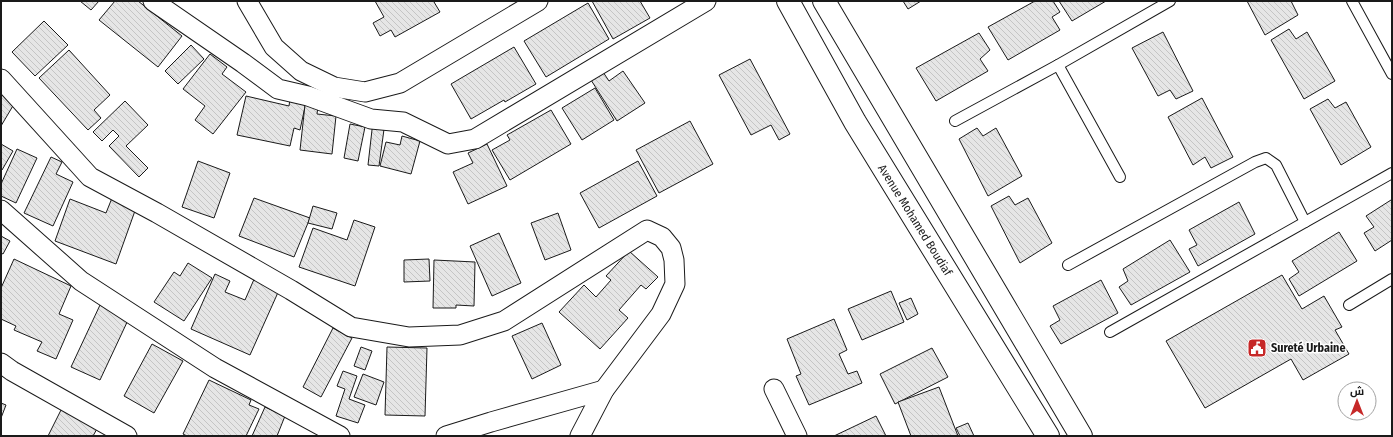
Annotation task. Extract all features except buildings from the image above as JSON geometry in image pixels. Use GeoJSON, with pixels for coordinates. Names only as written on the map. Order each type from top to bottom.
{"type":"FeatureCollection","features":[{"type":"Feature","properties":{"kind":"main road","name":"Avenue Mohamed Boudiaf"},"geometry":{"type":"LineString","coordinates":[[788,1],[855,122],[1048,436]]}},
{"type":"Feature","properties":{"kind":"main road"},"geometry":{"type":"LineString","coordinates":[[824,1],[1081,436]]}},
{"type":"Feature","properties":{"kind":"street"},"geometry":{"type":"LineString","coordinates":[[153,1],[278,89],[308,96],[371,119],[403,122],[448,144],[475,139],[706,1]]}},
{"type":"Feature","properties":{"kind":"street"},"geometry":{"type":"LineString","coordinates":[[247,1],[274,47],[301,71],[334,87],[365,92],[400,83],[538,1]]}},
{"type":"Feature","properties":{"kind":"street"},"geometry":{"type":"LineString","coordinates":[[1,79],[90,177],[291,290],[351,327],[409,337],[460,335],[504,321],[647,230],[662,237],[671,248],[674,260],[675,284],[661,314],[604,390],[580,436]]}},
{"type":"Feature","properties":{"kind":"street"},"geometry":{"type":"LineString","coordinates":[[1,210],[81,281],[216,368],[340,436]]}},
{"type":"Feature","properties":{"kind":"street"},"geometry":{"type":"LineString","coordinates":[[1,363],[12,371],[127,436]]}},
{"type":"Feature","properties":{"kind":"street"},"geometry":{"type":"LineString","coordinates":[[446,436],[604,390]]}},
{"type":"Feature","properties":{"kind":"street"},"geometry":{"type":"LineString","coordinates":[[774,390],[797,436]]}},
{"type":"Feature","properties":{"kind":"lane"},"geometry":{"type":"LineString","coordinates":[[955,121],[1058,65],[1170,1]]}},
{"type":"Feature","properties":{"kind":"lane"},"geometry":{"type":"LineString","coordinates":[[1352,1],[1392,74]]}},
{"type":"Feature","properties":{"kind":"lane"},"geometry":{"type":"LineString","coordinates":[[1058,65],[1120,177]]}},
{"type":"Feature","properties":{"kind":"lane"},"geometry":{"type":"LineString","coordinates":[[1068,265],[1255,162],[1266,158],[1276,164],[1306,222]]}},
{"type":"Feature","properties":{"kind":"lane"},"geometry":{"type":"LineString","coordinates":[[1110,332],[1392,173]]}},
{"type":"Feature","properties":{"kind":"lane"},"geometry":{"type":"LineString","coordinates":[[1349,305],[1392,279]]}},
{"type":"Feature","properties":{"kind":"place","name":"Sureté Urbaine"},"geometry":{"type":"Point","coordinates":[1257,348]}}]}
